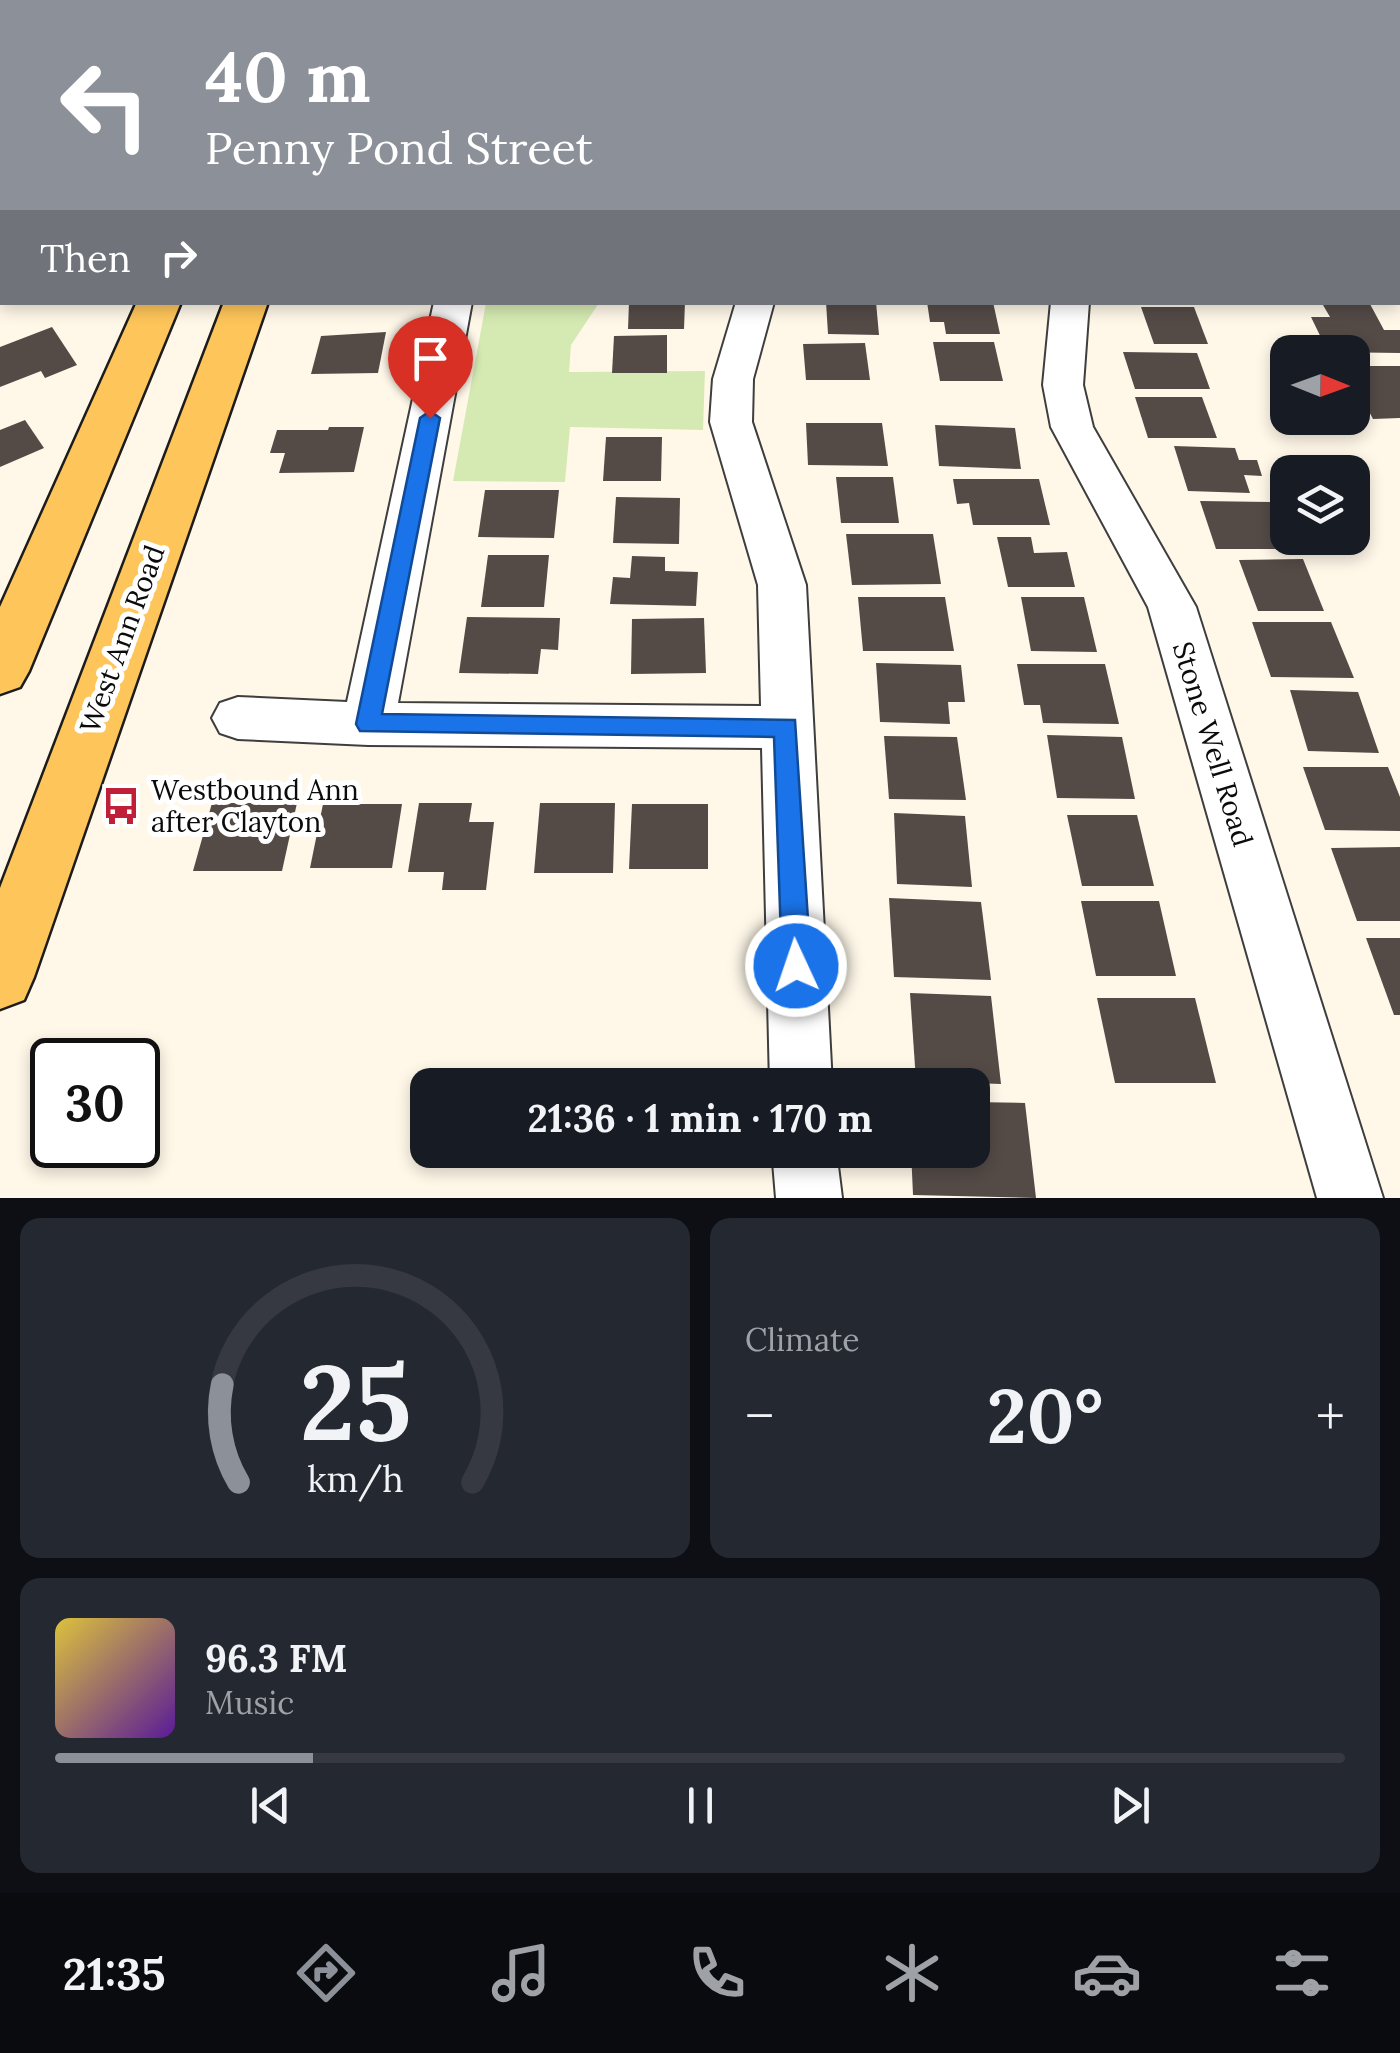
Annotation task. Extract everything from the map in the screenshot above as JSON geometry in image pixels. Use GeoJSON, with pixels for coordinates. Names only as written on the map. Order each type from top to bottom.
{"type":"FeatureCollection","features":[{"type":"Feature","properties":{"kind":"main road"},"geometry":{"type":"LineString","coordinates":[[0,671],[158,305]]}},
{"type":"Feature","properties":{"kind":"main road"},"geometry":{"type":"LineString","coordinates":[[200,428],[183,364],[205,305]]}},
{"type":"Feature","properties":{"kind":"main road","name":"West Ann Road"},"geometry":{"type":"LineString","coordinates":[[0,977],[245,305]]}},
{"type":"Feature","properties":{"kind":"street"},"geometry":{"type":"LineString","coordinates":[[368,724],[452,305]]}},
{"type":"Feature","properties":{"kind":"street"},"geometry":{"type":"LineString","coordinates":[[754,305],[733,380],[731,422],[751,497],[782,585],[801,1068]]}},
{"type":"Feature","properties":{"kind":"street","name":"Stone Well Road"},"geometry":{"type":"LineString","coordinates":[[1070,305],[1063,385],[1072,427],[1172,607],[1350,1198]]}},
{"type":"Feature","properties":{"kind":"street"},"geometry":{"type":"LineString","coordinates":[[238,718],[368,724],[786,727]]}},
{"type":"Feature","properties":{"kind":"street"},"geometry":{"type":"LineString","coordinates":[[806,1168],[810,1198]]}},
{"type":"Feature","properties":{"kind":"green space"},"geometry":{"type":"Polygon","coordinates":[[[486,305],[598,305],[571,345],[569,372],[705,371],[703,430],[570,427],[565,482],[453,481],[486,305]]]}},
{"type":"Feature","properties":{"kind":"building"},"geometry":{"type":"Polygon","coordinates":[[[629,305],[685,305],[684,329],[628,329],[629,305]]]}},
{"type":"Feature","properties":{"kind":"building"},"geometry":{"type":"Polygon","coordinates":[[[826,305],[876,305],[879,335],[828,334],[826,305]]]}},
{"type":"Feature","properties":{"kind":"building"},"geometry":{"type":"Polygon","coordinates":[[[927,305],[994,305],[1000,334],[946,334],[944,322],[930,322],[927,305]]]}},
{"type":"Feature","properties":{"kind":"building"},"geometry":{"type":"Polygon","coordinates":[[[1323,305],[1371,305],[1384,330],[1400,330],[1400,353],[1370,353],[1370,335],[1320,335],[1311,317],[1330,317],[1323,305]]]}},
{"type":"Feature","properties":{"kind":"building"},"geometry":{"type":"Polygon","coordinates":[[[1141,307],[1194,307],[1208,344],[1154,344],[1141,307]]]}},
{"type":"Feature","properties":{"kind":"building"},"geometry":{"type":"Polygon","coordinates":[[[52,327],[77,365],[45,378],[41,371],[0,387],[0,347],[52,327]]]}},
{"type":"Feature","properties":{"kind":"building"},"geometry":{"type":"Polygon","coordinates":[[[386,332],[378,373],[311,374],[321,336],[386,332]]]}},
{"type":"Feature","properties":{"kind":"building"},"geometry":{"type":"Polygon","coordinates":[[[667,335],[667,373],[612,373],[614,336],[667,335]]]}},
{"type":"Feature","properties":{"kind":"building"},"geometry":{"type":"Polygon","coordinates":[[[933,342],[994,342],[1003,381],[940,381],[933,342]]]}},
{"type":"Feature","properties":{"kind":"building"},"geometry":{"type":"Polygon","coordinates":[[[865,343],[870,380],[806,380],[803,344],[865,343]]]}},
{"type":"Feature","properties":{"kind":"building"},"geometry":{"type":"Polygon","coordinates":[[[1123,352],[1197,353],[1210,389],[1135,389],[1123,352]]]}},
{"type":"Feature","properties":{"kind":"building"},"geometry":{"type":"Polygon","coordinates":[[[1370,366],[1400,366],[1400,418],[1373,419],[1370,366]]]}},
{"type":"Feature","properties":{"kind":"building"},"geometry":{"type":"Polygon","coordinates":[[[1135,397],[1202,397],[1217,438],[1148,438],[1135,397]]]}},
{"type":"Feature","properties":{"kind":"building"},"geometry":{"type":"Polygon","coordinates":[[[25,420],[44,448],[0,467],[0,430],[25,420]]]}},
{"type":"Feature","properties":{"kind":"building"},"geometry":{"type":"Polygon","coordinates":[[[806,423],[882,423],[888,466],[808,465],[806,423]]]}},
{"type":"Feature","properties":{"kind":"building"},"geometry":{"type":"Polygon","coordinates":[[[935,425],[1015,428],[1021,469],[939,466],[935,425]]]}},
{"type":"Feature","properties":{"kind":"building"},"geometry":{"type":"Polygon","coordinates":[[[364,427],[354,472],[279,473],[285,453],[270,453],[277,430],[364,427]]]}},
{"type":"Feature","properties":{"kind":"building"},"geometry":{"type":"Polygon","coordinates":[[[606,437],[662,437],[661,481],[603,481],[606,437]]]}},
{"type":"Feature","properties":{"kind":"building"},"geometry":{"type":"Polygon","coordinates":[[[1174,446],[1235,448],[1239,460],[1257,460],[1262,476],[1244,475],[1250,493],[1188,491],[1174,446]]]}},
{"type":"Feature","properties":{"kind":"building"},"geometry":{"type":"Polygon","coordinates":[[[836,477],[893,477],[899,523],[841,523],[836,477]]]}},
{"type":"Feature","properties":{"kind":"building"},"geometry":{"type":"Polygon","coordinates":[[[953,479],[1039,479],[1050,525],[973,525],[969,503],[957,504],[953,479]]]}},
{"type":"Feature","properties":{"kind":"building"},"geometry":{"type":"Polygon","coordinates":[[[485,490],[559,490],[554,538],[478,537],[485,490]]]}},
{"type":"Feature","properties":{"kind":"building"},"geometry":{"type":"Polygon","coordinates":[[[616,497],[680,498],[679,544],[613,543],[616,497]]]}},
{"type":"Feature","properties":{"kind":"building"},"geometry":{"type":"Polygon","coordinates":[[[1200,501],[1270,502],[1270,549],[1216,549],[1200,501]]]}},
{"type":"Feature","properties":{"kind":"building"},"geometry":{"type":"Polygon","coordinates":[[[846,534],[933,534],[941,584],[852,585],[846,534]]]}},
{"type":"Feature","properties":{"kind":"building"},"geometry":{"type":"Polygon","coordinates":[[[997,537],[1031,537],[1034,553],[1067,552],[1075,587],[1008,587],[997,537]]]}},
{"type":"Feature","properties":{"kind":"building"},"geometry":{"type":"Polygon","coordinates":[[[488,555],[549,555],[544,607],[481,607],[488,555]]]}},
{"type":"Feature","properties":{"kind":"building"},"geometry":{"type":"Polygon","coordinates":[[[632,556],[665,557],[665,571],[698,572],[696,606],[610,604],[613,577],[630,578],[632,556]]]}},
{"type":"Feature","properties":{"kind":"building"},"geometry":{"type":"Polygon","coordinates":[[[1303,559],[1324,611],[1258,611],[1239,560],[1303,559]]]}},
{"type":"Feature","properties":{"kind":"building"},"geometry":{"type":"Polygon","coordinates":[[[858,597],[945,597],[954,651],[863,651],[858,597]]]}},
{"type":"Feature","properties":{"kind":"building"},"geometry":{"type":"Polygon","coordinates":[[[1021,597],[1084,597],[1097,652],[1031,651],[1021,597]]]}},
{"type":"Feature","properties":{"kind":"building"},"geometry":{"type":"Polygon","coordinates":[[[467,617],[560,618],[558,650],[541,649],[538,674],[459,673],[467,617]]]}},
{"type":"Feature","properties":{"kind":"building"},"geometry":{"type":"Polygon","coordinates":[[[704,618],[706,673],[631,674],[632,619],[704,618]]]}},
{"type":"Feature","properties":{"kind":"building"},"geometry":{"type":"Polygon","coordinates":[[[1252,622],[1331,622],[1354,678],[1271,677],[1252,622]]]}},
{"type":"Feature","properties":{"kind":"building"},"geometry":{"type":"Polygon","coordinates":[[[876,663],[961,665],[965,702],[948,702],[950,724],[880,722],[876,663]]]}},
{"type":"Feature","properties":{"kind":"building"},"geometry":{"type":"Polygon","coordinates":[[[1017,664],[1105,664],[1119,724],[1043,723],[1040,705],[1024,705],[1017,664]]]}},
{"type":"Feature","properties":{"kind":"building"},"geometry":{"type":"Polygon","coordinates":[[[1290,690],[1358,692],[1379,753],[1308,751],[1290,690]]]}},
{"type":"Feature","properties":{"kind":"building"},"geometry":{"type":"Polygon","coordinates":[[[1047,735],[1122,737],[1135,799],[1057,798],[1047,735]]]}},
{"type":"Feature","properties":{"kind":"building"},"geometry":{"type":"Polygon","coordinates":[[[884,736],[957,737],[966,800],[889,799],[884,736]]]}},
{"type":"Feature","properties":{"kind":"building"},"geometry":{"type":"Polygon","coordinates":[[[1303,767],[1388,767],[1400,797],[1400,831],[1325,830],[1303,767]]]}},
{"type":"Feature","properties":{"kind":"building"},"geometry":{"type":"Polygon","coordinates":[[[212,803],[297,803],[282,871],[193,871],[212,803]]]}},
{"type":"Feature","properties":{"kind":"building"},"geometry":{"type":"Polygon","coordinates":[[[419,803],[472,803],[469,822],[494,822],[486,890],[442,890],[444,872],[408,872],[419,803]]]}},
{"type":"Feature","properties":{"kind":"building"},"geometry":{"type":"Polygon","coordinates":[[[540,803],[615,803],[613,873],[534,873],[540,803]]]}},
{"type":"Feature","properties":{"kind":"building"},"geometry":{"type":"Polygon","coordinates":[[[323,804],[402,804],[392,868],[310,868],[323,804]]]}},
{"type":"Feature","properties":{"kind":"building"},"geometry":{"type":"Polygon","coordinates":[[[632,804],[708,804],[708,869],[629,869],[632,804]]]}},
{"type":"Feature","properties":{"kind":"building"},"geometry":{"type":"Polygon","coordinates":[[[894,813],[965,816],[972,887],[897,884],[894,813]]]}},
{"type":"Feature","properties":{"kind":"building"},"geometry":{"type":"Polygon","coordinates":[[[1067,815],[1137,815],[1154,886],[1082,886],[1067,815]]]}},
{"type":"Feature","properties":{"kind":"building"},"geometry":{"type":"Polygon","coordinates":[[[1400,847],[1400,921],[1357,921],[1331,848],[1400,847]]]}},
{"type":"Feature","properties":{"kind":"building"},"geometry":{"type":"Polygon","coordinates":[[[889,898],[981,902],[991,980],[894,977],[889,898]]]}},
{"type":"Feature","properties":{"kind":"building"},"geometry":{"type":"Polygon","coordinates":[[[1081,901],[1159,901],[1176,976],[1096,976],[1081,901]]]}},
{"type":"Feature","properties":{"kind":"building"},"geometry":{"type":"Polygon","coordinates":[[[1366,938],[1400,938],[1400,1015],[1394,1015],[1366,938]]]}},
{"type":"Feature","properties":{"kind":"building"},"geometry":{"type":"Polygon","coordinates":[[[910,993],[991,996],[1001,1084],[990,1084],[990,1068],[915,1068],[910,993]]]}},
{"type":"Feature","properties":{"kind":"building"},"geometry":{"type":"Polygon","coordinates":[[[1097,998],[1195,998],[1216,1083],[1115,1083],[1097,998]]]}},
{"type":"Feature","properties":{"kind":"building"},"geometry":{"type":"Polygon","coordinates":[[[990,1102],[1025,1103],[1036,1198],[913,1195],[912,1168],[990,1168],[990,1102]]]}},
{"type":"Feature","properties":{"kind":"place","name":"Westbound Ann after Clayton"},"geometry":{"type":"Point","coordinates":[121,806]}},
{"type":"Feature","properties":{"kind":"route"},"geometry":{"type":"LineString","coordinates":[[430,418],[368,724],[786,727],[796,966]]}}]}
